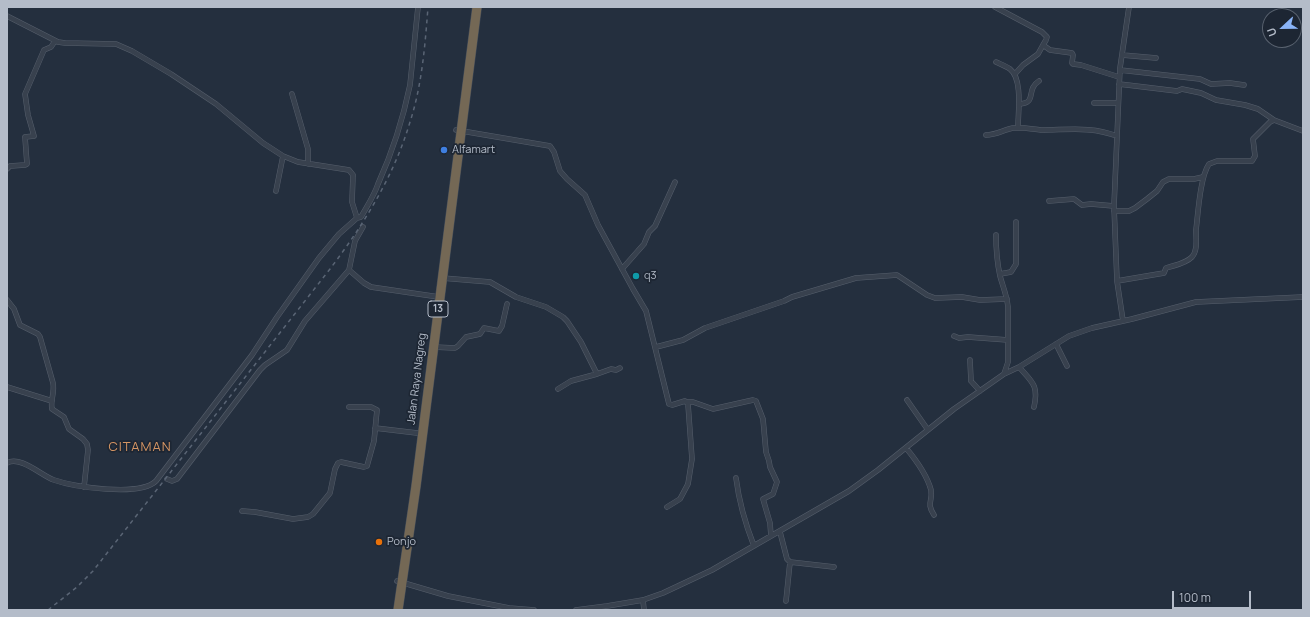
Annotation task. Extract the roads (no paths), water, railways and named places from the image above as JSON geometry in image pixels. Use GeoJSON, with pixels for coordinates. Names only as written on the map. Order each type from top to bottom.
{"type":"FeatureCollection","features":[{"type":"Feature","properties":{"kind":"highway","name":"Jalan Raya Nagreg"},"geometry":{"type":"LineString","coordinates":[[392,610],[400,581],[433,347],[437,297],[442,278],[459,130],[471,7]]}},
{"type":"Feature","properties":{"kind":"highway","name":"Jalan Raya Nagreg"},"geometry":{"type":"LineString","coordinates":[[398,610],[417,433],[477,7]]}},
{"type":"Feature","properties":{"kind":"street"},"geometry":{"type":"LineString","coordinates":[[7,463],[17,461],[29,466],[52,480],[86,487],[117,490],[148,486],[161,478],[252,355],[319,258],[339,234],[357,218],[361,217],[379,184],[393,146],[407,97],[411,78],[418,7]]}},
{"type":"Feature","properties":{"kind":"street"},"geometry":{"type":"LineString","coordinates":[[995,7],[1042,32],[1047,37],[1038,54],[1014,74]]}},
{"type":"Feature","properties":{"kind":"street"},"geometry":{"type":"LineString","coordinates":[[1123,321],[1117,281],[1114,209],[1119,77],[1129,7]]}},
{"type":"Feature","properties":{"kind":"street"},"geometry":{"type":"LineString","coordinates":[[7,16],[55,41],[73,44],[116,44],[132,51],[216,104],[263,143],[283,156],[298,162],[351,171],[353,177],[352,202],[357,218]]}},
{"type":"Feature","properties":{"kind":"street"},"geometry":{"type":"LineString","coordinates":[[7,169],[10,166],[27,164],[25,137],[34,136],[28,115],[26,94],[44,50],[51,47],[55,41]]}},
{"type":"Feature","properties":{"kind":"street"},"geometry":{"type":"LineString","coordinates":[[1043,46],[1050,50],[1072,53],[1073,64],[1119,77]]}},
{"type":"Feature","properties":{"kind":"street"},"geometry":{"type":"LineString","coordinates":[[1122,55],[1156,58]]}},
{"type":"Feature","properties":{"kind":"street"},"geometry":{"type":"LineString","coordinates":[[996,62],[1009,68],[1018,82],[1018,128]]}},
{"type":"Feature","properties":{"kind":"street"},"geometry":{"type":"LineString","coordinates":[[1120,70],[1200,79],[1211,84],[1230,83],[1244,85]]}},
{"type":"Feature","properties":{"kind":"street"},"geometry":{"type":"LineString","coordinates":[[1019,104],[1026,104],[1029,101],[1032,89],[1036,82],[1039,81]]}},
{"type":"Feature","properties":{"kind":"street"},"geometry":{"type":"LineString","coordinates":[[1119,84],[1177,91],[1182,89],[1201,93],[1216,100],[1258,109],[1274,120],[1303,131]]}},
{"type":"Feature","properties":{"kind":"street"},"geometry":{"type":"LineString","coordinates":[[292,94],[308,149],[308,164]]}},
{"type":"Feature","properties":{"kind":"street"},"geometry":{"type":"LineString","coordinates":[[1094,103],[1118,103]]}},
{"type":"Feature","properties":{"kind":"street"},"geometry":{"type":"LineString","coordinates":[[1117,281],[1164,273],[1166,268],[1187,261],[1192,257],[1196,249],[1196,232],[1203,177],[1206,167],[1212,162],[1229,160],[1252,161],[1255,156],[1253,139],[1270,122],[1274,120]]}},
{"type":"Feature","properties":{"kind":"street"},"geometry":{"type":"LineString","coordinates":[[986,135],[1018,128],[1033,130],[1095,129],[1117,136]]}},
{"type":"Feature","properties":{"kind":"street"},"geometry":{"type":"LineString","coordinates":[[459,130],[550,146],[554,152],[560,171],[585,195],[598,224],[646,310],[669,404],[671,405],[685,401],[713,409],[753,400],[756,401],[763,418],[766,452],[770,467],[777,482],[773,494],[763,499],[770,523],[771,536]]}},
{"type":"Feature","properties":{"kind":"street"},"geometry":{"type":"LineString","coordinates":[[276,191],[283,156]]}},
{"type":"Feature","properties":{"kind":"street"},"geometry":{"type":"LineString","coordinates":[[1049,201],[1074,200],[1082,205],[1091,204],[1129,211],[1156,191],[1163,182],[1169,179],[1194,179],[1203,177]]}},
{"type":"Feature","properties":{"kind":"street"},"geometry":{"type":"LineString","coordinates":[[622,269],[644,244],[675,182]]}},
{"type":"Feature","properties":{"kind":"street"},"geometry":{"type":"LineString","coordinates":[[1000,274],[1012,272],[1016,264],[1016,222]]}},
{"type":"Feature","properties":{"kind":"street"},"geometry":{"type":"LineString","coordinates":[[161,478],[172,481],[177,479],[260,370],[287,350],[305,321],[348,270],[355,241],[363,227]]}},
{"type":"Feature","properties":{"kind":"street"},"geometry":{"type":"LineString","coordinates":[[996,235],[996,257],[1007,298],[1008,365],[1004,374]]}},
{"type":"Feature","properties":{"kind":"street"},"geometry":{"type":"LineString","coordinates":[[348,270],[371,287],[437,297]]}},
{"type":"Feature","properties":{"kind":"street"},"geometry":{"type":"LineString","coordinates":[[656,347],[683,340],[705,328],[784,302],[792,297],[856,278],[899,275],[927,295],[935,298],[962,297],[980,300],[1007,298]]}},
{"type":"Feature","properties":{"kind":"street"},"geometry":{"type":"LineString","coordinates":[[442,278],[490,282],[516,297],[546,307],[563,317],[568,321],[581,342],[597,374]]}},
{"type":"Feature","properties":{"kind":"street"},"geometry":{"type":"LineString","coordinates":[[576,610],[607,608],[643,600],[663,593],[701,575],[780,532],[849,491],[878,470],[954,409],[1004,374],[1019,367],[1056,344],[1083,331],[1196,302],[1303,297]]}},
{"type":"Feature","properties":{"kind":"street"},"geometry":{"type":"LineString","coordinates":[[7,300],[14,309],[20,324],[37,333],[40,337],[53,383],[52,409],[64,417],[69,429],[81,437],[87,444],[86,487]]}},
{"type":"Feature","properties":{"kind":"street"},"geometry":{"type":"LineString","coordinates":[[433,347],[455,348],[466,336],[480,334],[484,328],[499,331],[502,326],[507,304]]}},
{"type":"Feature","properties":{"kind":"street"},"geometry":{"type":"LineString","coordinates":[[954,336],[959,338],[968,337],[1008,340]]}},
{"type":"Feature","properties":{"kind":"street"},"geometry":{"type":"LineString","coordinates":[[1056,344],[1067,366]]}},
{"type":"Feature","properties":{"kind":"street"},"geometry":{"type":"LineString","coordinates":[[970,360],[971,381],[980,391]]}},
{"type":"Feature","properties":{"kind":"street"},"geometry":{"type":"LineString","coordinates":[[1019,367],[1033,382],[1036,390],[1034,407]]}},
{"type":"Feature","properties":{"kind":"street"},"geometry":{"type":"LineString","coordinates":[[558,389],[571,381],[610,369],[616,370],[620,368]]}},
{"type":"Feature","properties":{"kind":"street"},"geometry":{"type":"LineString","coordinates":[[7,387],[52,401]]}},
{"type":"Feature","properties":{"kind":"street"},"geometry":{"type":"LineString","coordinates":[[907,400],[928,430]]}},
{"type":"Feature","properties":{"kind":"street"},"geometry":{"type":"LineString","coordinates":[[667,507],[680,499],[688,484],[692,459],[687,402]]}},
{"type":"Feature","properties":{"kind":"street"},"geometry":{"type":"LineString","coordinates":[[242,511],[293,519],[311,515],[330,493],[337,464],[341,462],[364,467],[367,466],[377,428],[377,412],[375,408],[364,406],[349,407]]}},
{"type":"Feature","properties":{"kind":"street"},"geometry":{"type":"LineString","coordinates":[[377,428],[417,433]]}},
{"type":"Feature","properties":{"kind":"street"},"geometry":{"type":"LineString","coordinates":[[906,448],[918,463],[931,491],[930,507],[934,515]]}},
{"type":"Feature","properties":{"kind":"street"},"geometry":{"type":"LineString","coordinates":[[736,478],[741,509],[754,546]]}},
{"type":"Feature","properties":{"kind":"street"},"geometry":{"type":"LineString","coordinates":[[780,532],[787,559],[790,562],[786,600]]}},
{"type":"Feature","properties":{"kind":"street"},"geometry":{"type":"LineString","coordinates":[[790,562],[834,567]]}},
{"type":"Feature","properties":{"kind":"street"},"geometry":{"type":"LineString","coordinates":[[400,581],[448,596],[509,609],[534,610]]}},
{"type":"Feature","properties":{"kind":"street"},"geometry":{"type":"LineString","coordinates":[[643,600],[644,610]]}},
{"type":"Feature","properties":{"kind":"railway"},"geometry":{"type":"LineString","coordinates":[[48,610],[77,587],[93,571],[355,235],[387,180],[396,161],[410,122],[420,80],[428,7]]}},
{"type":"Feature","properties":{"kind":"place","name":"Alfamart"},"geometry":{"type":"Point","coordinates":[444,150]}},
{"type":"Feature","properties":{"kind":"place","name":"q3"},"geometry":{"type":"Point","coordinates":[636,276]}},
{"type":"Feature","properties":{"kind":"place","name":"Ponjo"},"geometry":{"type":"Point","coordinates":[379,542]}},
{"type":"Feature","properties":{"kind":"district","name":"CITAMAN"},"geometry":{"type":"Point","coordinates":[140,447]}}]}
